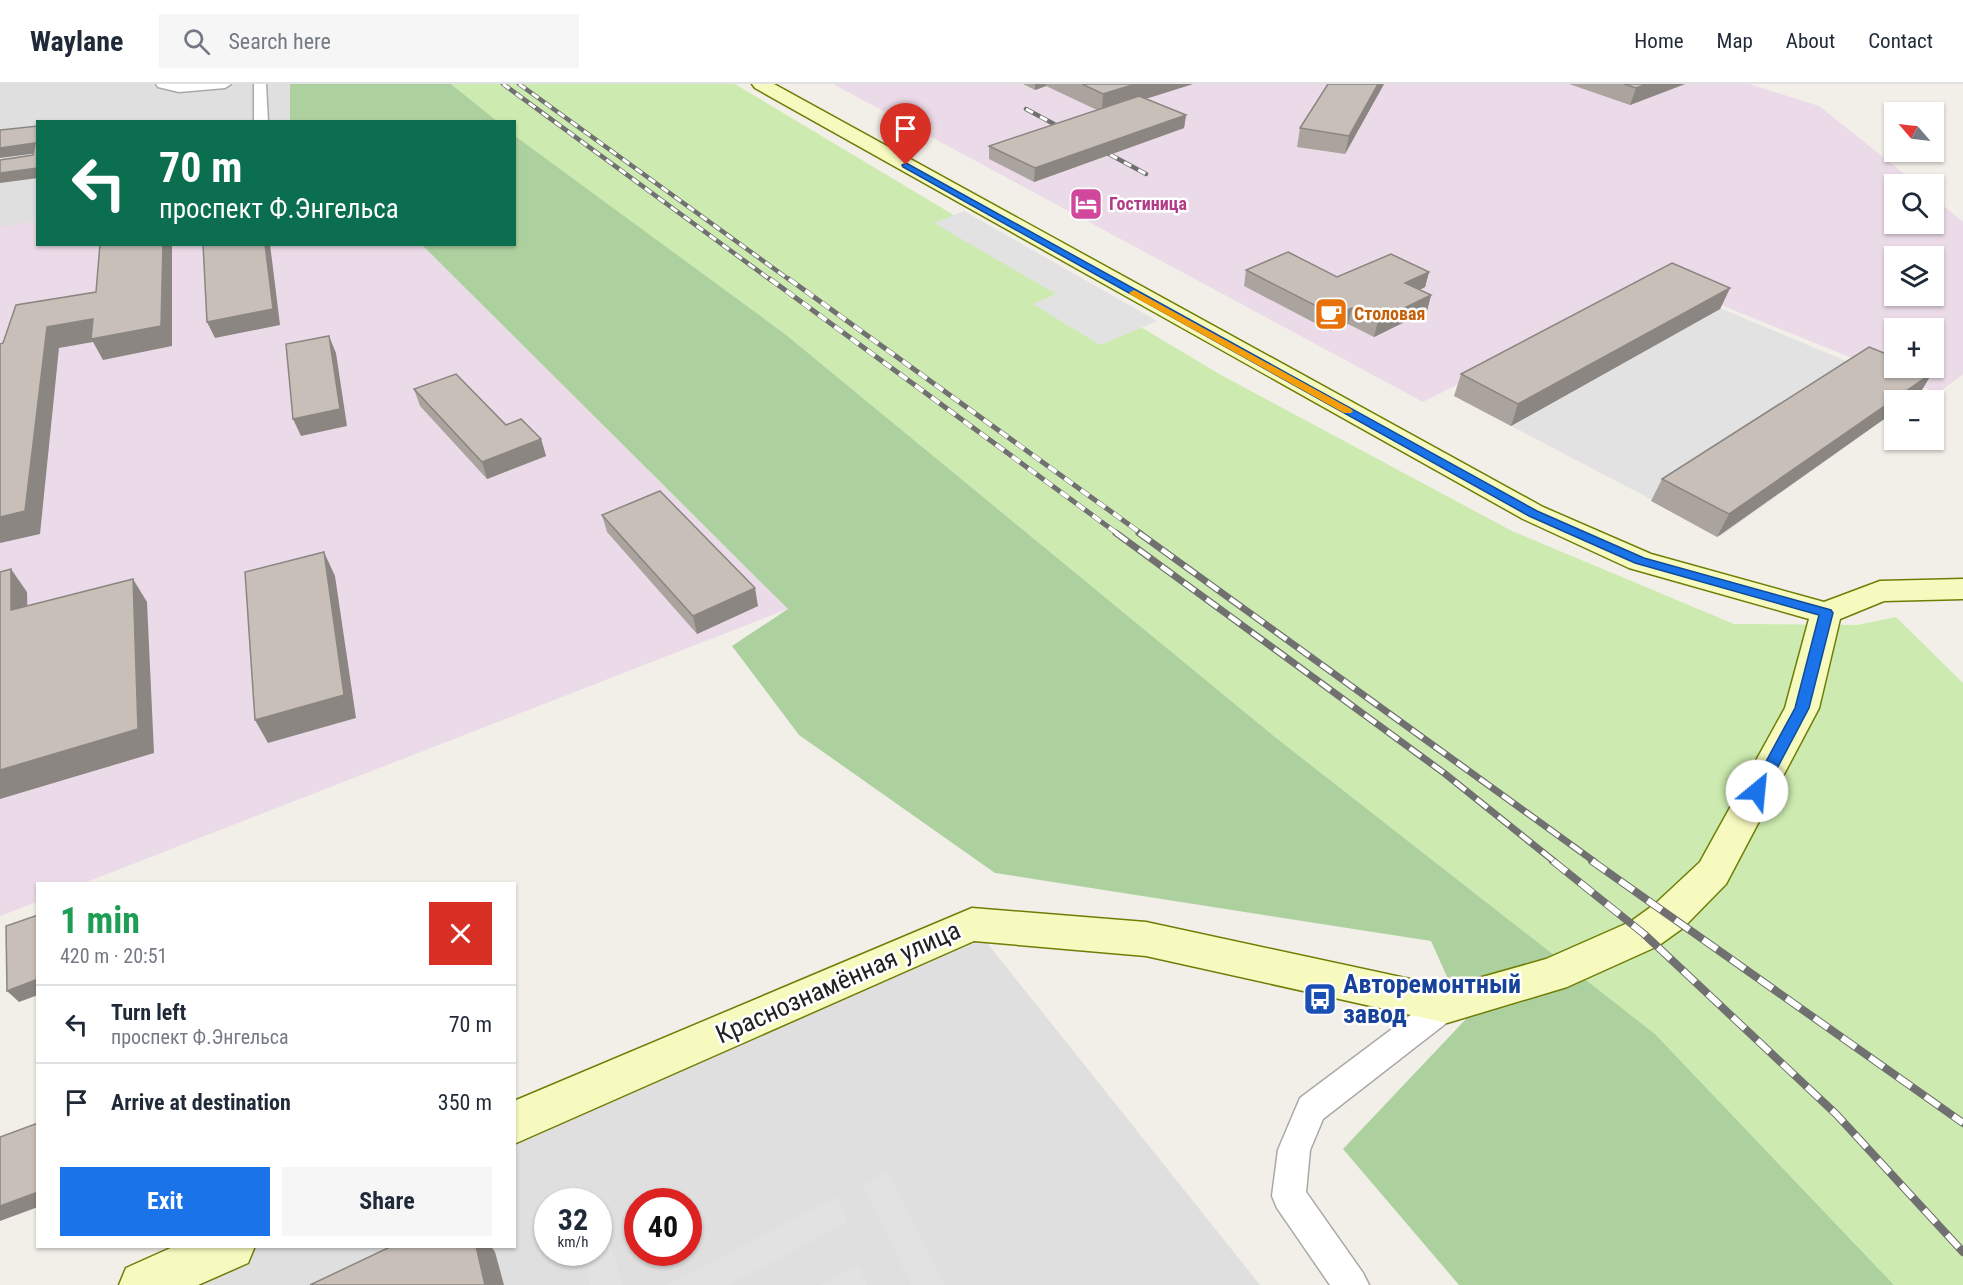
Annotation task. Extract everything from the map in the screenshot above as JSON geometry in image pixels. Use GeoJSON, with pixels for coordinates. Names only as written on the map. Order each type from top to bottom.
{"type":"FeatureCollection","features":[{"type":"Feature","properties":{"kind":"street"},"geometry":{"type":"LineString","coordinates":[[162,84],[179,88],[225,84]]}},
{"type":"Feature","properties":{"kind":"street"},"geometry":{"type":"LineString","coordinates":[[260,84],[261,120]]}},
{"type":"Feature","properties":{"kind":"street"},"geometry":{"type":"LineString","coordinates":[[761,84],[1533,513],[1640,561],[1826,613],[1880,591],[1963,589]]}},
{"type":"Feature","properties":{"kind":"street","name":"Краснознамённая улица"},"geometry":{"type":"LineString","coordinates":[[516,1122],[972,924],[1146,939],[1447,1005],[1553,975],[1644,934],[1669,916],[1713,873],[1802,708],[1826,613]]}},
{"type":"Feature","properties":{"kind":"street"},"geometry":{"type":"LineString","coordinates":[[1351,1285],[1289,1196],[1294,1150],[1311,1109],[1447,1005]]}},
{"type":"Feature","properties":{"kind":"street"},"geometry":{"type":"LineString","coordinates":[[143,1285],[226,1248]]}},
{"type":"Feature","properties":{"kind":"shaded area"},"geometry":{"type":"Polygon","coordinates":[[[0,84],[299,84],[319,120],[36,120],[36,223],[0,229],[0,84]]]}},
{"type":"Feature","properties":{"kind":"shaded area"},"geometry":{"type":"Polygon","coordinates":[[[833,84],[1749,84],[1819,106],[1884,158],[1884,162],[1889,162],[1904,174],[1884,174],[1884,234],[1944,234],[1944,206],[1963,222],[1963,374],[1942,390],[1931,390],[1901,378],[1944,378],[1944,318],[1884,318],[1884,371],[1662,281],[1423,402],[833,84]]]}},
{"type":"Feature","properties":{"kind":"shaded area"},"geometry":{"type":"Polygon","coordinates":[[[964,211],[1157,321],[1100,345],[1033,304],[1056,294],[934,223],[964,211]]]}},
{"type":"Feature","properties":{"kind":"shaded area"},"geometry":{"type":"Polygon","coordinates":[[[36,221],[36,246],[423,246],[788,609],[87,882],[36,882],[36,902],[0,916],[0,227],[36,221]]]}},
{"type":"Feature","properties":{"kind":"shaded area"},"geometry":{"type":"Polygon","coordinates":[[[1663,284],[1915,390],[1884,390],[1884,419],[1721,536],[1454,396],[1663,284]]]}},
{"type":"Feature","properties":{"kind":"shaded area"},"geometry":{"type":"Polygon","coordinates":[[[972,924],[1260,1285],[150,1285],[236,1248],[516,1248],[516,1125],[972,924]]]}},
{"type":"Feature","properties":{"kind":"shaded area"},"geometry":{"type":"Polygon","coordinates":[[[888,1172],[944,1285],[911,1285],[863,1185],[888,1172]]]}},
{"type":"Feature","properties":{"kind":"shaded area"},"geometry":{"type":"Polygon","coordinates":[[[836,1197],[848,1222],[728,1285],[667,1285],[836,1197]]]}},
{"type":"Feature","properties":{"kind":"shaded area"},"geometry":{"type":"Polygon","coordinates":[[[612,1250],[623,1285],[590,1285],[584,1266],[612,1266],[612,1250]]]}},
{"type":"Feature","properties":{"kind":"shaded area"},"geometry":{"type":"Polygon","coordinates":[[[858,1265],[867,1285],[820,1285],[858,1265]]]}},
{"type":"Feature","properties":{"kind":"green space"},"geometry":{"type":"Polygon","coordinates":[[[290,84],[451,84],[496,120],[290,120],[290,84]]]}},
{"type":"Feature","properties":{"kind":"green space"},"geometry":{"type":"Polygon","coordinates":[[[451,84],[735,84],[1221,375],[1512,531],[1734,624],[1857,625],[1896,617],[1963,683],[1963,1285],[1894,1285],[1655,1034],[1275,737],[785,334],[517,138],[516,120],[496,120],[451,84]]]}},
{"type":"Feature","properties":{"kind":"green space"},"geometry":{"type":"Polygon","coordinates":[[[516,137],[785,334],[1275,737],[1655,1034],[1894,1285],[1459,1285],[1343,1149],[1466,1019],[1431,941],[995,873],[799,735],[732,646],[788,609],[423,246],[516,246],[516,137]]]}},
{"type":"Feature","properties":{"kind":"building"},"geometry":{"type":"Polygon","coordinates":[[[1082,84],[1135,84],[1103,94],[1082,84]]]}},
{"type":"Feature","properties":{"kind":"building"},"geometry":{"type":"Polygon","coordinates":[[[1328,84],[1378,84],[1349,136],[1300,128],[1328,84]]]}},
{"type":"Feature","properties":{"kind":"building"},"geometry":{"type":"Polygon","coordinates":[[[1624,84],[1647,84],[1636,88],[1624,84]]]}},
{"type":"Feature","properties":{"kind":"building"},"geometry":{"type":"Polygon","coordinates":[[[1139,96],[1186,115],[1035,168],[989,146],[1139,96]]]}},
{"type":"Feature","properties":{"kind":"building"},"geometry":{"type":"Polygon","coordinates":[[[36,126],[36,168],[0,173],[0,160],[33,155],[35,143],[0,148],[0,130],[36,126]]]}},
{"type":"Feature","properties":{"kind":"building"},"geometry":{"type":"Polygon","coordinates":[[[100,246],[163,246],[161,326],[91,339],[93,319],[47,327],[25,511],[0,517],[0,344],[3,343],[16,305],[96,292],[100,246]]]}},
{"type":"Feature","properties":{"kind":"building"},"geometry":{"type":"Polygon","coordinates":[[[203,246],[265,246],[273,309],[207,322],[203,246]]]}},
{"type":"Feature","properties":{"kind":"building"},"geometry":{"type":"Polygon","coordinates":[[[1288,252],[1337,277],[1391,254],[1429,272],[1405,283],[1431,295],[1378,321],[1352,308],[1334,315],[1246,270],[1288,252]]]}},
{"type":"Feature","properties":{"kind":"building"},"geometry":{"type":"Polygon","coordinates":[[[1672,263],[1730,288],[1518,404],[1461,374],[1672,263]]]}},
{"type":"Feature","properties":{"kind":"building"},"geometry":{"type":"Polygon","coordinates":[[[329,336],[340,409],[293,419],[286,344],[329,336]]]}},
{"type":"Feature","properties":{"kind":"building"},"geometry":{"type":"Polygon","coordinates":[[[1869,347],[1884,353],[1884,378],[1925,378],[1908,390],[1884,390],[1884,406],[1729,514],[1662,479],[1869,347]]]}},
{"type":"Feature","properties":{"kind":"building"},"geometry":{"type":"Polygon","coordinates":[[[456,374],[506,425],[521,419],[541,439],[482,462],[414,389],[456,374]]]}},
{"type":"Feature","properties":{"kind":"building"},"geometry":{"type":"Polygon","coordinates":[[[660,491],[755,588],[693,616],[602,515],[660,491]]]}},
{"type":"Feature","properties":{"kind":"building"},"geometry":{"type":"Polygon","coordinates":[[[324,552],[344,695],[255,720],[245,572],[324,552]]]}},
{"type":"Feature","properties":{"kind":"building"},"geometry":{"type":"Polygon","coordinates":[[[11,569],[11,610],[133,579],[138,729],[0,770],[0,572],[11,569]]]}},
{"type":"Feature","properties":{"kind":"building"},"geometry":{"type":"Polygon","coordinates":[[[36,916],[36,980],[7,991],[6,926],[36,916]]]}},
{"type":"Feature","properties":{"kind":"building"},"geometry":{"type":"Polygon","coordinates":[[[36,1124],[36,1193],[0,1206],[0,1137],[36,1124]]]}},
{"type":"Feature","properties":{"kind":"building"},"geometry":{"type":"Polygon","coordinates":[[[388,1248],[476,1248],[485,1285],[310,1285],[388,1248]]]}},
{"type":"Feature","properties":{"kind":"railway"},"geometry":{"type":"LineString","coordinates":[[503,84],[772,281]]}},
{"type":"Feature","properties":{"kind":"railway"},"geometry":{"type":"LineString","coordinates":[[519,84],[791,281]]}},
{"type":"Feature","properties":{"kind":"railway"},"geometry":{"type":"LineString","coordinates":[[1026,109],[1067,131]]}},
{"type":"Feature","properties":{"kind":"railway"},"geometry":{"type":"LineString","coordinates":[[1096,147],[1146,174]]}},
{"type":"Feature","properties":{"kind":"railway"},"geometry":{"type":"LineString","coordinates":[[770,279],[1118,534]]}},
{"type":"Feature","properties":{"kind":"railway"},"geometry":{"type":"LineString","coordinates":[[789,279],[1142,534]]}},
{"type":"Feature","properties":{"kind":"railway"},"geometry":{"type":"LineString","coordinates":[[1116,533],[1444,773],[1555,862]]}},
{"type":"Feature","properties":{"kind":"railway"},"geometry":{"type":"LineString","coordinates":[[1139,533],[1595,862]]}},
{"type":"Feature","properties":{"kind":"railway"},"geometry":{"type":"LineString","coordinates":[[1553,861],[1644,934],[1836,1114],[1963,1252]]}},
{"type":"Feature","properties":{"kind":"railway"},"geometry":{"type":"LineString","coordinates":[[1592,861],[1963,1123]]}},
{"type":"Feature","properties":{"kind":"slow traffic"},"geometry":{"type":"LineString","coordinates":[[1134,293],[1348,411]]}},
{"type":"Feature","properties":{"kind":"place","name":"Гостиница"},"geometry":{"type":"Point","coordinates":[1086,204]}},
{"type":"Feature","properties":{"kind":"place","name":"Столовая"},"geometry":{"type":"Point","coordinates":[1331,314]}},
{"type":"Feature","properties":{"kind":"place","name":"Авторемонтный завод"},"geometry":{"type":"Point","coordinates":[1320,999]}},
{"type":"Feature","properties":{"kind":"route"},"geometry":{"type":"LineString","coordinates":[[906,165],[1533,513],[1640,561],[1826,613],[1802,708],[1757,791]]}}]}
